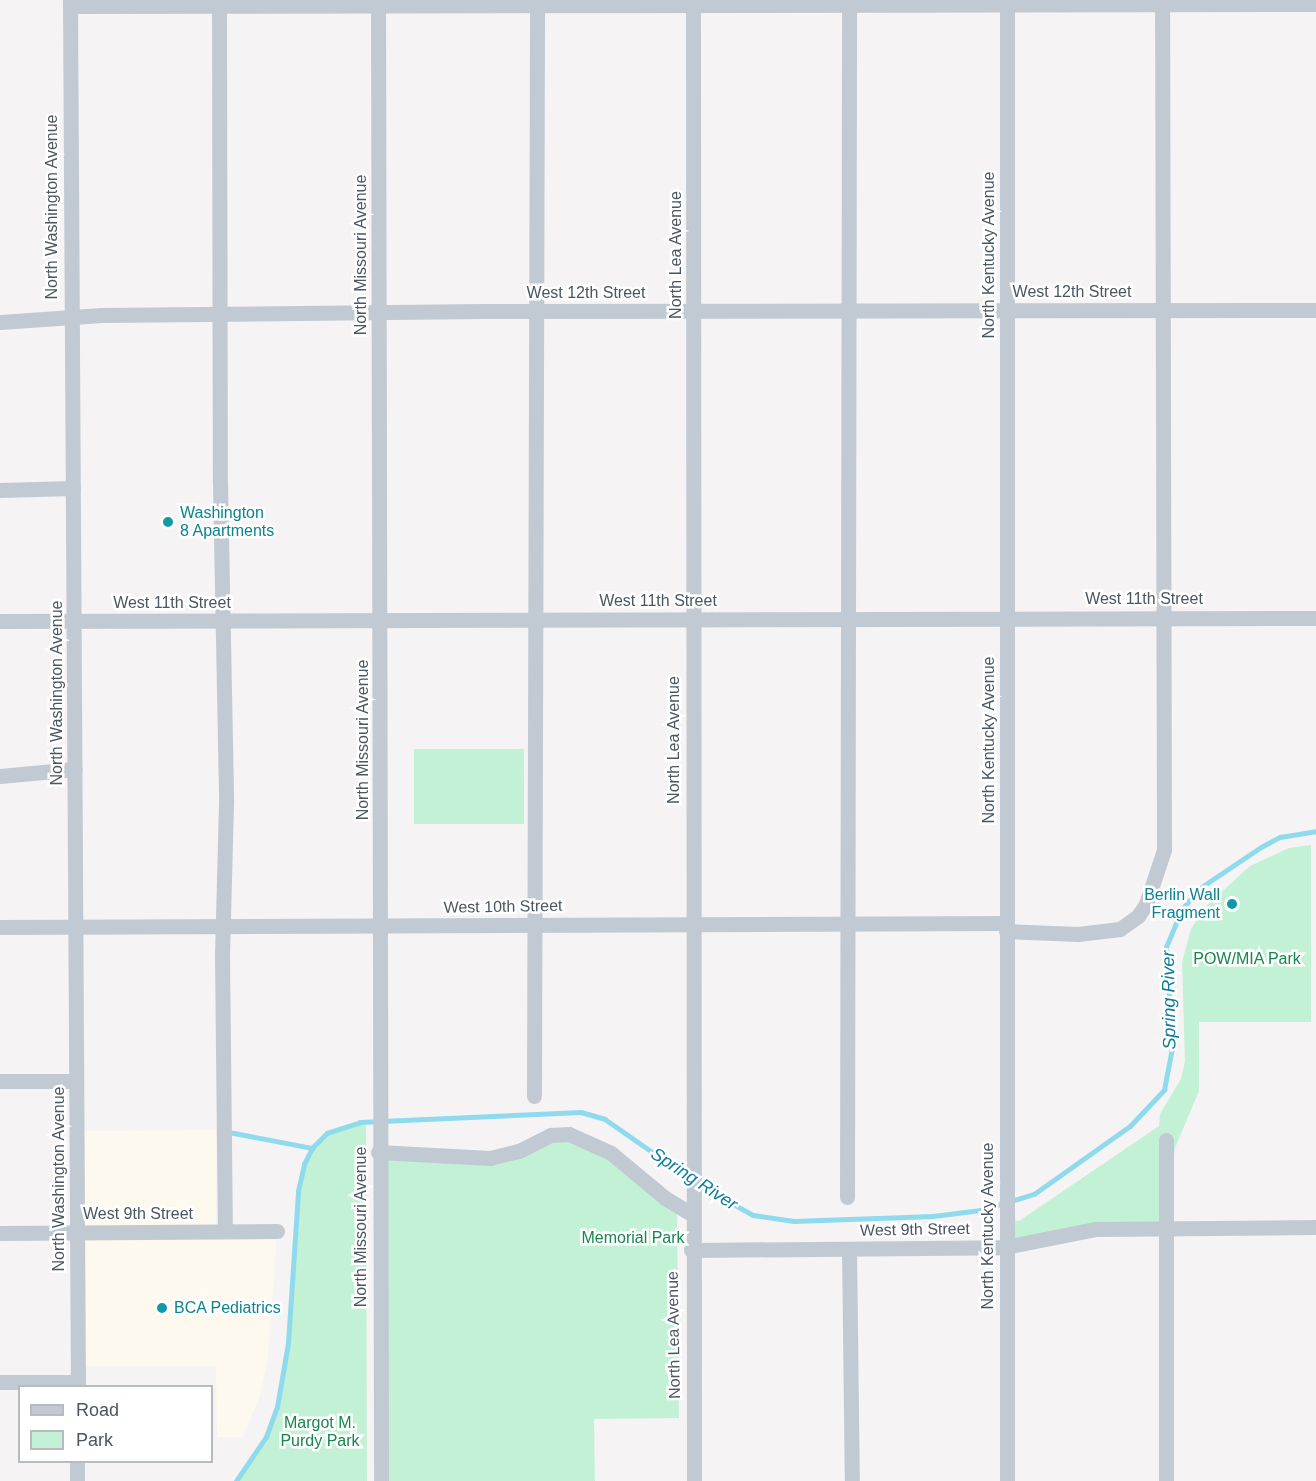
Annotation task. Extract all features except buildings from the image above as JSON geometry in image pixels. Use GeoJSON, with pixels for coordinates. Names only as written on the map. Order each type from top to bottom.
{"type":"FeatureCollection","features":[{"type":"Feature","properties":{"kind":"street","name":"North Lea Avenue"},"geometry":{"type":"LineString","coordinates":[[693,2],[692,1250],[694,1481]]}},
{"type":"Feature","properties":{"kind":"street"},"geometry":{"type":"LineString","coordinates":[[848,1197],[849,2]]}},
{"type":"Feature","properties":{"kind":"street","name":"North Kentucky Avenue"},"geometry":{"type":"LineString","coordinates":[[1007,2],[1005,1219],[1007,1481]]}},
{"type":"Feature","properties":{"kind":"street","name":"West 10th Street"},"geometry":{"type":"LineString","coordinates":[[0,927],[848,923],[1110,932],[1134,920],[1146,904],[1159,870],[1165,837],[1162,2]]}},
{"type":"Feature","properties":{"kind":"street"},"geometry":{"type":"LineString","coordinates":[[70,3],[1316,3]]}},
{"type":"Feature","properties":{"kind":"street","name":"North Washington Avenue"},"geometry":{"type":"LineString","coordinates":[[70,3],[70,319],[76,621],[78,1384]]}},
{"type":"Feature","properties":{"kind":"street"},"geometry":{"type":"LineString","coordinates":[[219,3],[222,314],[220,482],[225,621],[223,926],[225,1231]]}},
{"type":"Feature","properties":{"kind":"street","name":"North Missouri Avenue"},"geometry":{"type":"LineString","coordinates":[[378,3],[381,620],[378,1152],[381,1481]]}},
{"type":"Feature","properties":{"kind":"street"},"geometry":{"type":"LineString","coordinates":[[534,1096],[537,3]]}},
{"type":"Feature","properties":{"kind":"street","name":"West 12th Street"},"geometry":{"type":"LineString","coordinates":[[0,322],[102,315],[380,312],[1316,310]]}},
{"type":"Feature","properties":{"kind":"street"},"geometry":{"type":"LineString","coordinates":[[0,490],[73,488]]}},
{"type":"Feature","properties":{"kind":"street","name":"West 11th Street"},"geometry":{"type":"LineString","coordinates":[[0,621],[1165,616],[1316,618]]}},
{"type":"Feature","properties":{"kind":"street"},"geometry":{"type":"LineString","coordinates":[[0,776],[75,769]]}},
{"type":"Feature","properties":{"kind":"street"},"geometry":{"type":"LineString","coordinates":[[0,1081],[76,1081]]}},
{"type":"Feature","properties":{"kind":"street"},"geometry":{"type":"LineString","coordinates":[[378,1152],[490,1158],[519,1151],[551,1136],[569,1134],[611,1153],[665,1198],[693,1209]]}},
{"type":"Feature","properties":{"kind":"street"},"geometry":{"type":"LineString","coordinates":[[1166,1140],[1166,1481]]}},
{"type":"Feature","properties":{"kind":"street","name":"West 9th Street"},"geometry":{"type":"LineString","coordinates":[[692,1250],[1005,1247],[1096,1229],[1316,1227]]}},
{"type":"Feature","properties":{"kind":"street","name":"West 9th Street"},"geometry":{"type":"LineString","coordinates":[[0,1233],[277,1231]]}},
{"type":"Feature","properties":{"kind":"street"},"geometry":{"type":"LineString","coordinates":[[849,1249],[852,1481]]}},
{"type":"Feature","properties":{"kind":"street"},"geometry":{"type":"LineString","coordinates":[[0,1382],[78,1384]]}},
{"type":"Feature","properties":{"kind":"street"},"geometry":{"type":"LineString","coordinates":[[77,1463],[77,1481]]}},
{"type":"Feature","properties":{"kind":"shaded area"},"geometry":{"type":"Polygon","coordinates":[[[216,1130],[216,1231],[277,1231],[268,1358],[259,1398],[243,1437],[217,1437],[216,1366],[78,1366],[77,1131],[216,1130]]]}},
{"type":"Feature","properties":{"kind":"green space"},"geometry":{"type":"Polygon","coordinates":[[[414,749],[524,749],[524,824],[414,824],[414,749]]]}},
{"type":"Feature","properties":{"kind":"green space","name":"POW/MIA Park"},"geometry":{"type":"Polygon","coordinates":[[[1311,845],[1311,1022],[1199,1022],[1199,1091],[1175,1148],[1171,1176],[1174,1228],[1111,1228],[1005,1247],[1005,1219],[1019,1221],[1159,1126],[1160,1114],[1181,1079],[1185,1061],[1182,962],[1191,929],[1204,908],[1250,866],[1289,848],[1311,845]]]}},
{"type":"Feature","properties":{"kind":"green space","name":"Margot M. Purdy Park"},"geometry":{"type":"Polygon","coordinates":[[[366,1121],[367,1481],[236,1481],[266,1437],[277,1407],[288,1343],[298,1191],[304,1164],[312,1148],[327,1133],[366,1121]]]}},
{"type":"Feature","properties":{"kind":"green space","name":"Memorial Park"},"geometry":{"type":"Polygon","coordinates":[[[569,1134],[677,1207],[679,1418],[594,1419],[595,1481],[381,1481],[378,1152],[468,1159],[569,1134]]]}},
{"type":"Feature","properties":{"kind":"waterway","name":"Spring River"},"geometry":{"type":"LineString","coordinates":[[698,1184],[753,1215],[794,1221],[933,1216],[981,1210],[1034,1194],[1130,1126],[1164,1090],[1172,1048],[1166,947],[1182,909],[1200,888],[1261,847],[1280,837],[1316,831]]}},
{"type":"Feature","properties":{"kind":"waterway","name":"Spring River"},"geometry":{"type":"LineString","coordinates":[[236,1481],[266,1437],[277,1407],[288,1343],[298,1191],[304,1164],[312,1148],[327,1133],[360,1122],[581,1112],[605,1119],[691,1179]]}},
{"type":"Feature","properties":{"kind":"waterway"},"geometry":{"type":"LineString","coordinates":[[229,1132],[312,1148]]}},
{"type":"Feature","properties":{"kind":"place","name":"Washington 8 Apartments"},"geometry":{"type":"Point","coordinates":[168,522]}},
{"type":"Feature","properties":{"kind":"place","name":"Berlin Wall Fragment"},"geometry":{"type":"Point","coordinates":[1232,904]}},
{"type":"Feature","properties":{"kind":"place","name":"BCA Pediatrics"},"geometry":{"type":"Point","coordinates":[162,1308]}}]}
